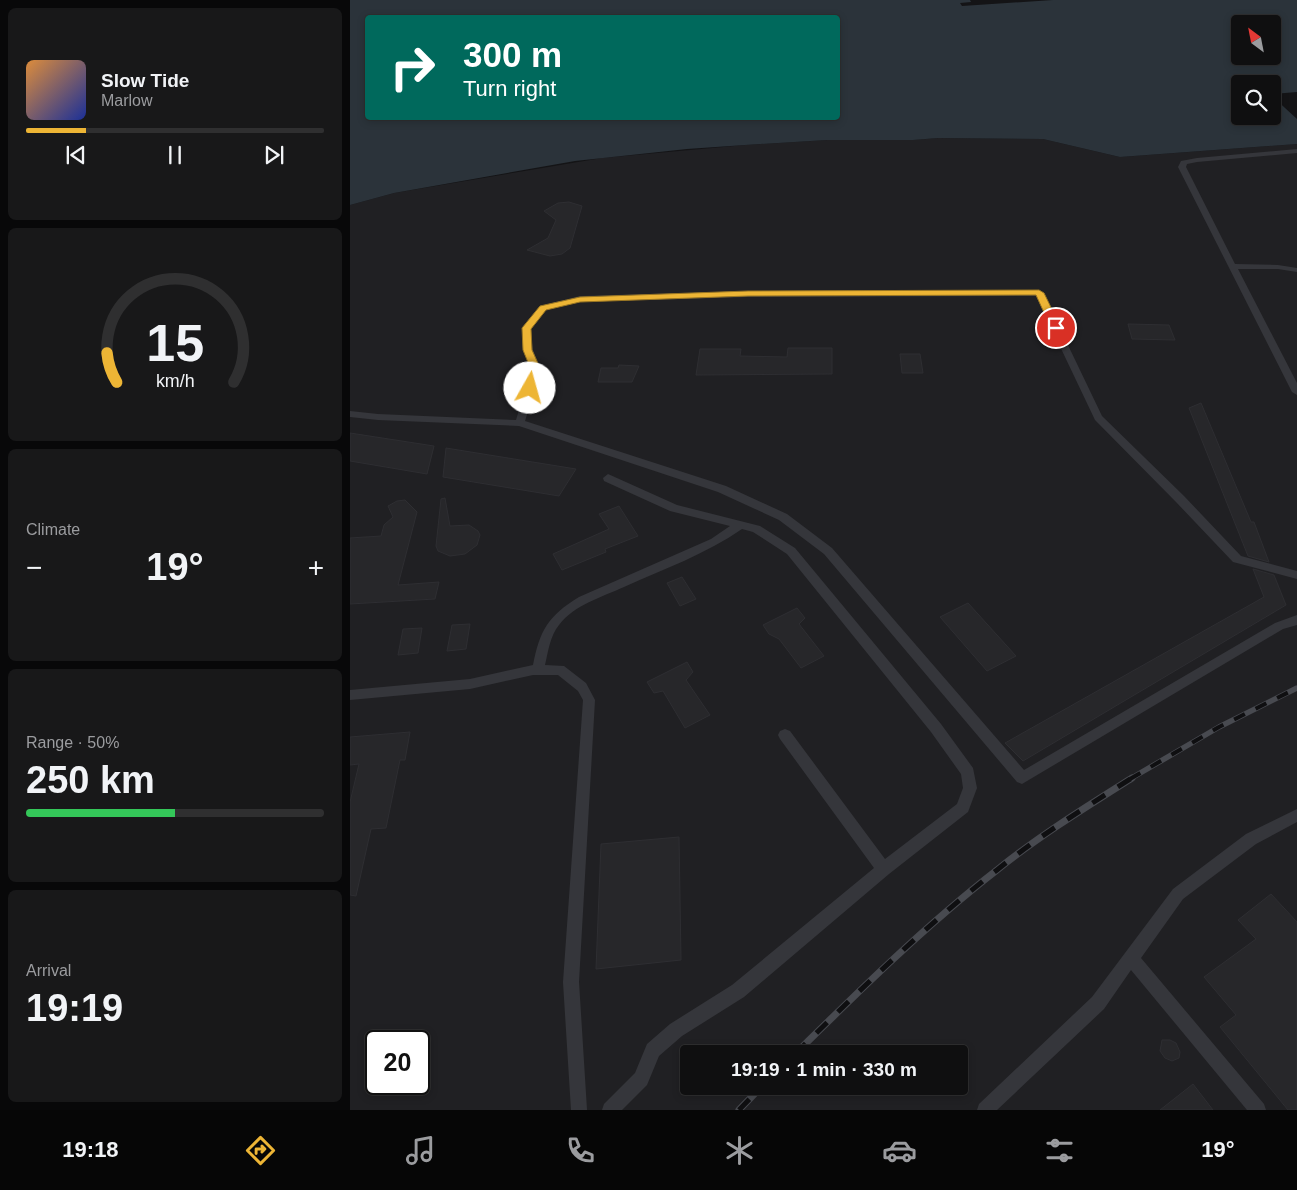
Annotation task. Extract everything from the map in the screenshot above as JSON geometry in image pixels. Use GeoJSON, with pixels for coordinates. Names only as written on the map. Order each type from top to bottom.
{"type":"FeatureCollection","features":[{"type":"Feature","properties":{"kind":"lane"},"geometry":{"type":"LineString","coordinates":[[1297,151],[1197,160],[1184,163],[1182,167],[1297,392]]}},
{"type":"Feature","properties":{"kind":"lane"},"geometry":{"type":"LineString","coordinates":[[1233,266],[1278,267],[1297,270]]}},
{"type":"Feature","properties":{"kind":"lane"},"geometry":{"type":"LineString","coordinates":[[520,423],[536,370],[528,350],[526,328],[543,308],[580,299],[738,294],[1039,293],[1098,418],[1180,499],[1237,559],[1297,575]]}},
{"type":"Feature","properties":{"kind":"lane"},"geometry":{"type":"LineString","coordinates":[[350,414],[378,417],[520,423],[722,490],[783,517],[828,551],[1022,778],[1279,626],[1297,620]]}},
{"type":"Feature","properties":{"kind":"lane"},"geometry":{"type":"LineString","coordinates":[[608,478],[674,508],[756,529],[790,551],[936,728],[968,772],[970,788],[963,808],[884,869],[738,991],[676,1030],[653,1050],[641,1079],[610,1110]]}},
{"type":"Feature","properties":{"kind":"lane"},"geometry":{"type":"LineString","coordinates":[[538,670],[546,632],[564,611],[582,600],[715,542],[740,525]]}},
{"type":"Feature","properties":{"kind":"lane"},"geometry":{"type":"LineString","coordinates":[[350,695],[470,684],[538,670],[560,670],[582,687],[589,700],[571,982],[579,1110]]}},
{"type":"Feature","properties":{"kind":"lane"},"geometry":{"type":"LineString","coordinates":[[785,735],[884,869]]}},
{"type":"Feature","properties":{"kind":"lane"},"geometry":{"type":"LineString","coordinates":[[985,1110],[1098,1003],[1178,894],[1251,839],[1297,815]]}},
{"type":"Feature","properties":{"kind":"lane"},"geometry":{"type":"LineString","coordinates":[[1131,958],[1258,1110]]}},
{"type":"Feature","properties":{"kind":"shaded area"},"geometry":{"type":"Polygon","coordinates":[[[350,0],[970,0],[971,2],[960,3],[962,6],[1053,0],[1297,0],[1297,144],[1120,157],[1043,139],[827,140],[687,149],[575,161],[394,193],[350,205],[350,0]]]}},
{"type":"Feature","properties":{"kind":"shaded area"},"geometry":{"type":"Polygon","coordinates":[[[1043,139],[1120,157],[1297,144],[1297,1110],[350,1110],[350,205],[394,193],[602,158],[745,145],[827,140],[1043,139]]]}},
{"type":"Feature","properties":{"kind":"pier"},"geometry":{"type":"Polygon","coordinates":[[[1297,92],[1297,119],[1281,104],[1281,93],[1297,92]]]}},
{"type":"Feature","properties":{"kind":"building"},"geometry":{"type":"Polygon","coordinates":[[[569,202],[582,206],[570,248],[562,254],[550,256],[527,250],[548,238],[556,220],[544,211],[558,203],[569,202]]]}},
{"type":"Feature","properties":{"kind":"building"},"geometry":{"type":"Polygon","coordinates":[[[1128,324],[1169,325],[1175,340],[1132,339],[1128,324]]]}},
{"type":"Feature","properties":{"kind":"building"},"geometry":{"type":"Polygon","coordinates":[[[788,348],[832,348],[832,374],[696,375],[700,349],[741,349],[740,356],[787,357],[788,348]]]}},
{"type":"Feature","properties":{"kind":"building"},"geometry":{"type":"Polygon","coordinates":[[[900,354],[920,354],[923,373],[902,373],[900,354]]]}},
{"type":"Feature","properties":{"kind":"building"},"geometry":{"type":"Polygon","coordinates":[[[619,365],[639,366],[632,382],[598,382],[601,368],[618,368],[619,365]]]}},
{"type":"Feature","properties":{"kind":"building"},"geometry":{"type":"Polygon","coordinates":[[[1201,403],[1251,522],[1254,522],[1269,562],[1248,556],[1189,408],[1201,403]]]}},
{"type":"Feature","properties":{"kind":"building"},"geometry":{"type":"Polygon","coordinates":[[[350,433],[434,446],[427,474],[350,461],[350,433]]]}},
{"type":"Feature","properties":{"kind":"building"},"geometry":{"type":"Polygon","coordinates":[[[446,448],[576,469],[559,496],[443,477],[446,448]]]}},
{"type":"Feature","properties":{"kind":"building"},"geometry":{"type":"Polygon","coordinates":[[[445,498],[450,526],[469,525],[478,531],[480,535],[477,545],[465,554],[450,556],[438,551],[436,546],[441,499],[445,498]]]}},
{"type":"Feature","properties":{"kind":"building"},"geometry":{"type":"Polygon","coordinates":[[[405,500],[417,512],[398,585],[439,582],[435,599],[350,604],[350,538],[381,536],[384,525],[393,517],[388,506],[397,501],[405,500]]]}},
{"type":"Feature","properties":{"kind":"building"},"geometry":{"type":"Polygon","coordinates":[[[619,506],[638,536],[605,549],[606,552],[562,570],[553,554],[609,529],[599,514],[619,506]]]}},
{"type":"Feature","properties":{"kind":"building"},"geometry":{"type":"Polygon","coordinates":[[[1253,569],[1274,575],[1286,605],[1023,761],[1005,743],[1264,597],[1253,569]]]}},
{"type":"Feature","properties":{"kind":"building"},"geometry":{"type":"Polygon","coordinates":[[[682,577],[696,599],[680,606],[667,583],[682,577]]]}},
{"type":"Feature","properties":{"kind":"building"},"geometry":{"type":"Polygon","coordinates":[[[968,603],[1016,656],[987,671],[940,617],[968,603]]]}},
{"type":"Feature","properties":{"kind":"building"},"geometry":{"type":"Polygon","coordinates":[[[797,608],[805,618],[799,624],[824,656],[801,668],[779,639],[769,634],[763,625],[797,608]]]}},
{"type":"Feature","properties":{"kind":"building"},"geometry":{"type":"Polygon","coordinates":[[[470,624],[466,649],[447,651],[452,625],[470,624]]]}},
{"type":"Feature","properties":{"kind":"building"},"geometry":{"type":"Polygon","coordinates":[[[422,628],[418,653],[398,655],[403,629],[422,628]]]}},
{"type":"Feature","properties":{"kind":"building"},"geometry":{"type":"Polygon","coordinates":[[[687,662],[693,672],[686,680],[710,715],[685,728],[663,691],[654,693],[647,682],[687,662]]]}},
{"type":"Feature","properties":{"kind":"building"},"geometry":{"type":"Polygon","coordinates":[[[410,732],[405,760],[400,760],[386,828],[371,829],[356,896],[350,895],[350,802],[359,764],[350,765],[350,737],[410,732]]]}},
{"type":"Feature","properties":{"kind":"building"},"geometry":{"type":"Polygon","coordinates":[[[679,837],[681,960],[596,969],[601,844],[679,837]]]}},
{"type":"Feature","properties":{"kind":"building"},"geometry":{"type":"Polygon","coordinates":[[[1271,894],[1297,922],[1297,1110],[1288,1110],[1220,1027],[1236,1015],[1204,977],[1256,939],[1238,920],[1271,894]]]}},
{"type":"Feature","properties":{"kind":"building"},"geometry":{"type":"Polygon","coordinates":[[[1162,1040],[1170,1040],[1176,1043],[1180,1052],[1179,1058],[1172,1061],[1165,1058],[1160,1051],[1162,1040]]]}},
{"type":"Feature","properties":{"kind":"building"},"geometry":{"type":"Polygon","coordinates":[[[1193,1084],[1213,1110],[1160,1110],[1193,1084]]]}},
{"type":"Feature","properties":{"kind":"railway"},"geometry":{"type":"LineString","coordinates":[[1130,779],[1219,727],[1297,688]]}},
{"type":"Feature","properties":{"kind":"railway"},"geometry":{"type":"LineString","coordinates":[[804,1045],[893,959],[970,891],[1013,857],[1132,778]]}},
{"type":"Feature","properties":{"kind":"railway"},"geometry":{"type":"LineString","coordinates":[[739,1110],[753,1095]]}},
{"type":"Feature","properties":{"kind":"route"},"geometry":{"type":"LineString","coordinates":[[530,388],[536,370],[528,350],[526,328],[543,308],[580,299],[748,294],[1039,293],[1056,328]]}}]}
